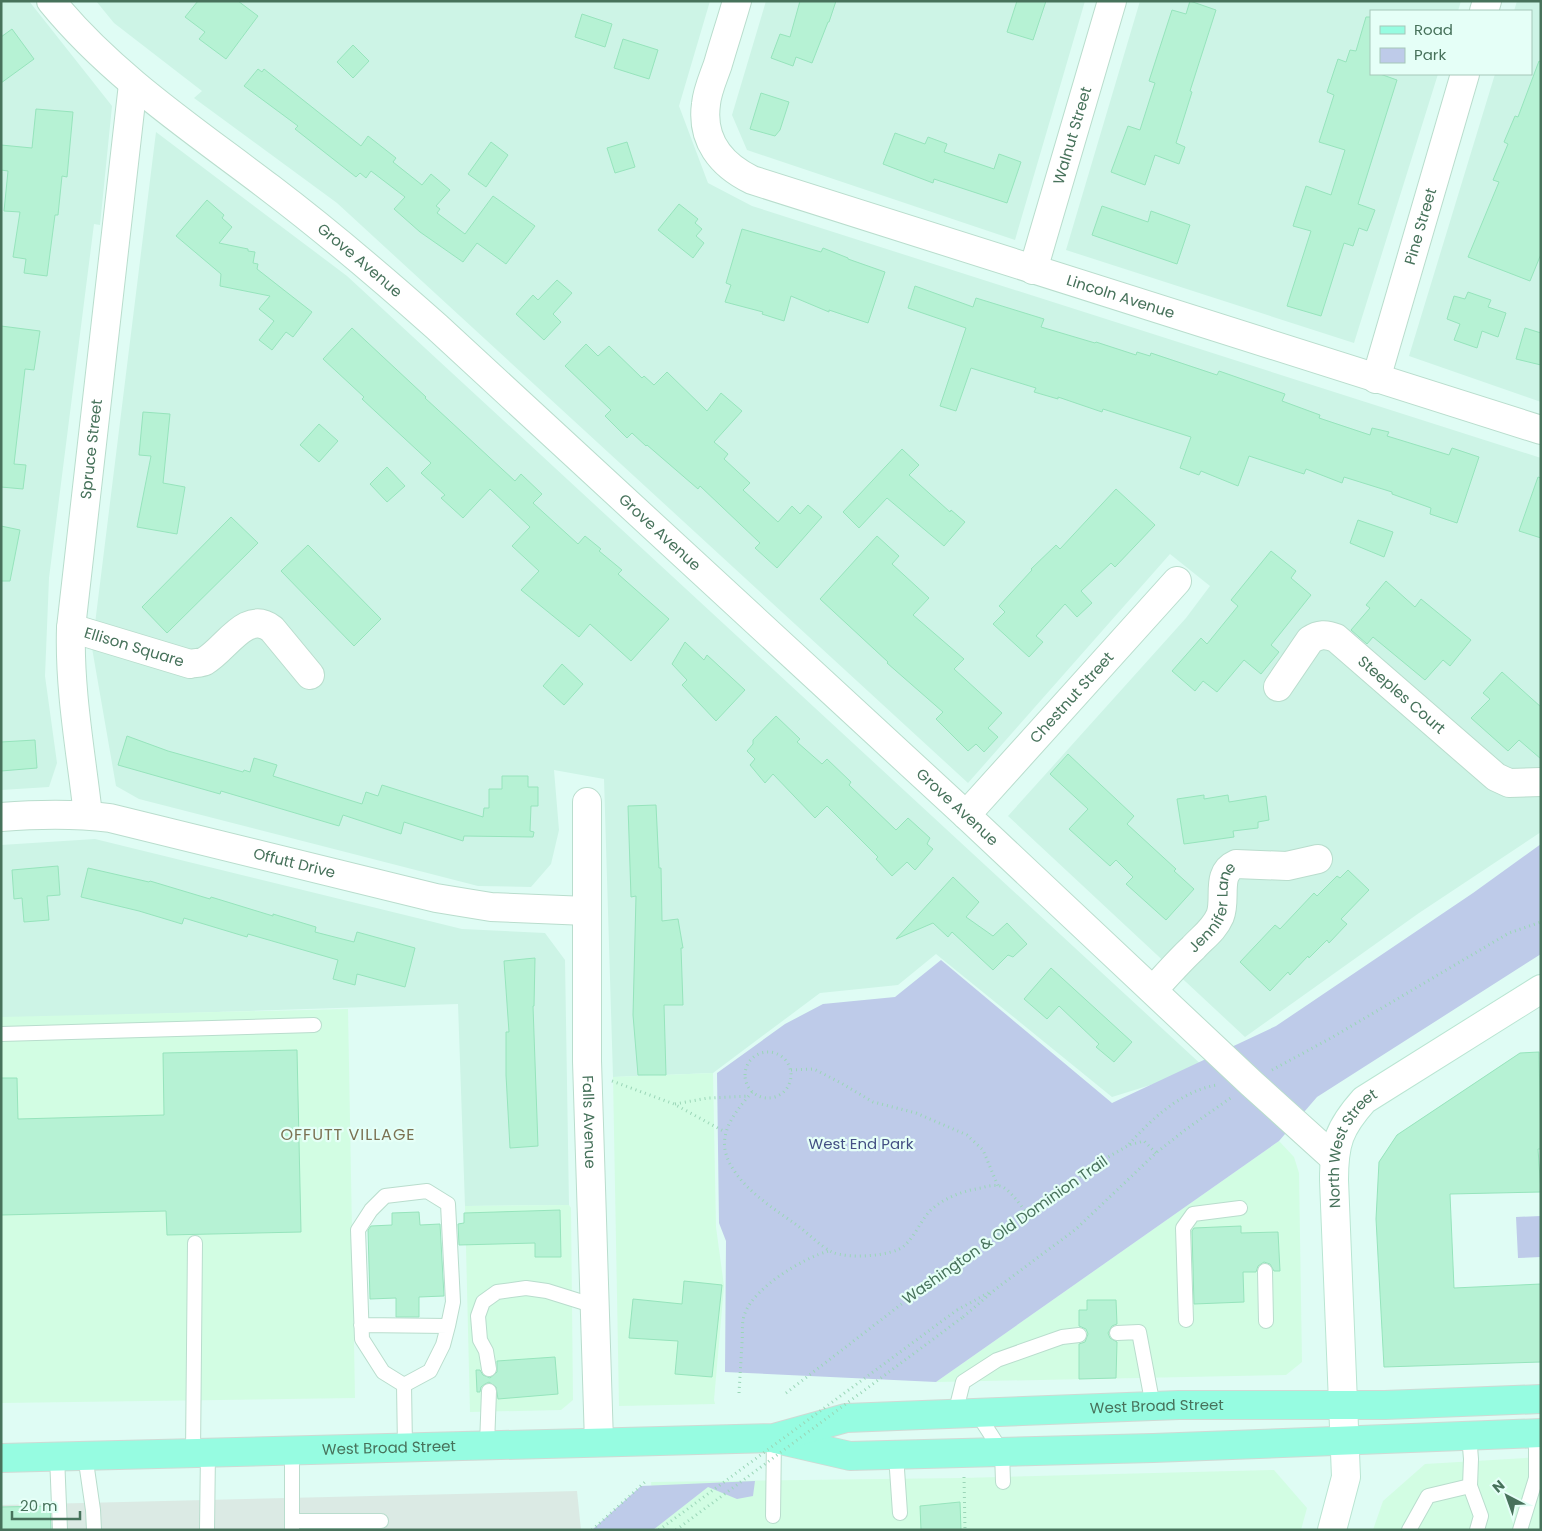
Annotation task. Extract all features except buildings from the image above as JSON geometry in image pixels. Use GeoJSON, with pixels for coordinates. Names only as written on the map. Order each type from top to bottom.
{"type":"FeatureCollection","features":[{"type":"Feature","properties":{"kind":"main road","name":"West Broad Street"},"geometry":{"type":"LineString","coordinates":[[1,1458],[774,1438],[846,1418],[1153,1406],[1414,1404],[1541,1400]]}},
{"type":"Feature","properties":{"kind":"main road","name":"West Broad Street"},"geometry":{"type":"LineString","coordinates":[[774,1438],[850,1456],[1538,1433]]}},
{"type":"Feature","properties":{"kind":"street","name":"Grove Avenue"},"geometry":{"type":"LineString","coordinates":[[50,1],[97,52],[133,84],[275,192],[392,287],[480,366],[1334,1158]]}},
{"type":"Feature","properties":{"kind":"street","name":"Lincoln Avenue"},"geometry":{"type":"LineString","coordinates":[[737,1],[706,103],[706,123],[712,145],[723,161],[738,173],[752,180],[1033,270],[1541,430]]}},
{"type":"Feature","properties":{"kind":"street","name":"Walnut Street"},"geometry":{"type":"LineString","coordinates":[[1033,270],[1112,1]]}},
{"type":"Feature","properties":{"kind":"street","name":"Pine Street"},"geometry":{"type":"LineString","coordinates":[[1376,379],[1465,75]]}},
{"type":"Feature","properties":{"kind":"street","name":"Spruce Street"},"geometry":{"type":"LineString","coordinates":[[88,815],[70,651],[71,628],[133,84]]}},
{"type":"Feature","properties":{"kind":"street","name":"Chestnut Street"},"geometry":{"type":"LineString","coordinates":[[966,815],[1177,581]]}},
{"type":"Feature","properties":{"kind":"street","name":"Ellison Square"},"geometry":{"type":"LineString","coordinates":[[71,628],[190,664],[203,662],[214,655],[246,625],[254,622],[267,624],[310,675]]}},
{"type":"Feature","properties":{"kind":"street","name":"Steeples Court"},"geometry":{"type":"LineString","coordinates":[[1278,687],[1310,640],[1317,636],[1328,635],[1336,638],[1496,777],[1509,783],[1541,782]]}},
{"type":"Feature","properties":{"kind":"street","name":"Falls Avenue"},"geometry":{"type":"LineString","coordinates":[[587,802],[588,1071],[599,1442]]}},
{"type":"Feature","properties":{"kind":"street","name":"Offutt Drive"},"geometry":{"type":"LineString","coordinates":[[1,817],[44,813],[110,818],[436,898],[491,907],[587,910]]}},
{"type":"Feature","properties":{"kind":"street","name":"Jennifer Lane"},"geometry":{"type":"LineString","coordinates":[[1153,990],[1212,930],[1221,914],[1224,874],[1230,867],[1236,864],[1287,866],[1318,859]]}},
{"type":"Feature","properties":{"kind":"street","name":"North West Street"},"geometry":{"type":"LineString","coordinates":[[1332,1530],[1346,1477],[1345,1404],[1334,1158],[1340,1132],[1348,1118],[1364,1100],[1541,989]]}},
{"type":"Feature","properties":{"kind":"lane"},"geometry":{"type":"LineString","coordinates":[[1,1034],[314,1024]]}},
{"type":"Feature","properties":{"kind":"lane"},"geometry":{"type":"LineString","coordinates":[[427,1192],[448,1204],[453,1302],[443,1345],[430,1371],[404,1385],[383,1372],[362,1339],[358,1230],[371,1210],[385,1196],[427,1192]]}},
{"type":"Feature","properties":{"kind":"lane"},"geometry":{"type":"LineString","coordinates":[[1186,1320],[1183,1228],[1193,1214],[1240,1208]]}},
{"type":"Feature","properties":{"kind":"lane"},"geometry":{"type":"LineString","coordinates":[[195,1243],[200,1452],[207,1530]]}},
{"type":"Feature","properties":{"kind":"lane"},"geometry":{"type":"LineString","coordinates":[[1265,1271],[1266,1321]]}},
{"type":"Feature","properties":{"kind":"lane"},"geometry":{"type":"LineString","coordinates":[[489,1369],[486,1351],[480,1340],[478,1316],[483,1302],[497,1292],[526,1288],[547,1291],[595,1306]]}},
{"type":"Feature","properties":{"kind":"lane"},"geometry":{"type":"LineString","coordinates":[[361,1325],[448,1326]]}},
{"type":"Feature","properties":{"kind":"lane"},"geometry":{"type":"LineString","coordinates":[[1117,1333],[1140,1332],[1153,1406]]}},
{"type":"Feature","properties":{"kind":"lane"},"geometry":{"type":"LineString","coordinates":[[1003,1482],[1002,1452],[966,1414],[963,1382],[997,1360],[1062,1337],[1079,1335]]}},
{"type":"Feature","properties":{"kind":"lane"},"geometry":{"type":"LineString","coordinates":[[404,1385],[405,1447]]}},
{"type":"Feature","properties":{"kind":"lane"},"geometry":{"type":"LineString","coordinates":[[487,1445],[489,1391]]}},
{"type":"Feature","properties":{"kind":"lane"},"geometry":{"type":"LineString","coordinates":[[1520,1530],[1536,1478],[1538,1433]]}},
{"type":"Feature","properties":{"kind":"lane"},"geometry":{"type":"LineString","coordinates":[[1469,1435],[1471,1459],[1470,1486],[1481,1516],[1478,1530]]}},
{"type":"Feature","properties":{"kind":"lane"},"geometry":{"type":"LineString","coordinates":[[772,1516],[774,1438]]}},
{"type":"Feature","properties":{"kind":"lane"},"geometry":{"type":"LineString","coordinates":[[292,1450],[292,1526],[381,1520]]}},
{"type":"Feature","properties":{"kind":"lane"},"geometry":{"type":"LineString","coordinates":[[896,1454],[900,1513]]}},
{"type":"Feature","properties":{"kind":"lane"},"geometry":{"type":"LineString","coordinates":[[85,1455],[94,1530]]}},
{"type":"Feature","properties":{"kind":"lane"},"geometry":{"type":"LineString","coordinates":[[56,1456],[60,1530]]}},
{"type":"Feature","properties":{"kind":"lane"},"geometry":{"type":"LineString","coordinates":[[1410,1530],[1428,1496],[1470,1486]]}},
{"type":"Feature","properties":{"kind":"path"},"geometry":{"type":"LineString","coordinates":[[762,1053],[776,1053],[784,1057],[791,1070],[792,1078],[790,1085],[779,1096],[764,1098],[752,1092],[745,1077],[749,1062],[755,1056],[762,1053]]}},
{"type":"Feature","properties":{"kind":"path"},"geometry":{"type":"LineString","coordinates":[[791,1070],[814,1069],[873,1102],[916,1113],[967,1135],[983,1150],[998,1186]]}},
{"type":"Feature","properties":{"kind":"path"},"geometry":{"type":"LineString","coordinates":[[588,1071],[674,1104],[725,1132]]}},
{"type":"Feature","properties":{"kind":"path","name":"Washington & Old Dominion Trail"},"geometry":{"type":"LineString","coordinates":[[786,1393],[964,1256],[1029,1215],[1103,1160],[1128,1145],[1147,1125],[1185,1096],[1209,1086],[1251,1083]]}},
{"type":"Feature","properties":{"kind":"path"},"geometry":{"type":"LineString","coordinates":[[752,1092],[733,1116],[725,1132],[724,1146],[727,1157],[737,1176],[767,1204],[830,1251],[848,1256],[879,1254],[900,1249],[931,1210],[956,1194],[971,1190],[998,1186],[1003,1188],[1010,1193],[1029,1215]]}},
{"type":"Feature","properties":{"kind":"path"},"geometry":{"type":"LineString","coordinates":[[674,1104],[708,1098],[749,1096]]}},
{"type":"Feature","properties":{"kind":"path"},"geometry":{"type":"LineString","coordinates":[[1128,1145],[1144,1141],[1156,1153]]}},
{"type":"Feature","properties":{"kind":"path"},"geometry":{"type":"LineString","coordinates":[[739,1393],[742,1329],[745,1311],[763,1290],[788,1269],[830,1251]]}},
{"type":"Feature","properties":{"kind":"path"},"geometry":{"type":"LineString","coordinates":[[659,1530],[957,1310],[997,1288],[963,1317],[676,1530]]}},
{"type":"Feature","properties":{"kind":"path"},"geometry":{"type":"LineString","coordinates":[[964,1474],[965,1530]]}},
{"type":"Feature","properties":{"kind":"path"},"geometry":{"type":"LineString","coordinates":[[592,1530],[645,1482]]}},
{"type":"Feature","properties":{"kind":"shaded area"},"geometry":{"type":"Polygon","coordinates":[[[1,1],[29,1],[112,106],[100,225],[94,224],[49,578],[45,676],[57,763],[49,787],[1,790],[1,1]]]}},
{"type":"Feature","properties":{"kind":"shaded area"},"geometry":{"type":"Polygon","coordinates":[[[96,1],[710,1],[679,106],[708,183],[752,206],[1541,458],[1541,832],[1419,913],[1245,1037],[1008,816],[1186,618],[1210,586],[1170,554],[968,783],[337,203],[194,98],[202,91],[114,23],[96,1]]]}},
{"type":"Feature","properties":{"kind":"shaded area"},"geometry":{"type":"Polygon","coordinates":[[[766,1],[1085,1],[1015,240],[747,150],[732,115],[766,1]]]}},
{"type":"Feature","properties":{"kind":"shaded area"},"geometry":{"type":"Polygon","coordinates":[[[1140,1],[1461,1],[1458,10],[1370,10],[1370,75],[1438,75],[1354,343],[1066,250],[1140,1]]]}},
{"type":"Feature","properties":{"kind":"shaded area"},"geometry":{"type":"Polygon","coordinates":[[[1517,1],[1541,1],[1541,402],[1409,356],[1495,75],[1532,75],[1532,10],[1514,10],[1517,1]]]}},
{"type":"Feature","properties":{"kind":"shaded area"},"geometry":{"type":"Polygon","coordinates":[[[156,132],[347,276],[1205,1068],[1112,1097],[936,954],[898,985],[820,993],[713,1073],[613,1077],[604,779],[554,770],[559,830],[551,864],[531,887],[478,886],[139,799],[116,786],[92,648],[156,132]]]}},
{"type":"Feature","properties":{"kind":"shaded area"},"geometry":{"type":"Polygon","coordinates":[[[95,839],[462,929],[545,933],[565,960],[569,1205],[465,1206],[458,1004],[1,1019],[1,845],[95,839]]]}},
{"type":"Feature","properties":{"kind":"shaded area"},"geometry":{"type":"Polygon","coordinates":[[[348,1009],[355,1398],[1,1403],[1,1017],[348,1009]]]}},
{"type":"Feature","properties":{"kind":"shaded area"},"geometry":{"type":"Polygon","coordinates":[[[713,1073],[716,1227],[724,1286],[715,1404],[619,1406],[613,1077],[713,1073]]]}},
{"type":"Feature","properties":{"kind":"shaded area"},"geometry":{"type":"Polygon","coordinates":[[[1279,1141],[1294,1157],[1299,1173],[1302,1362],[1286,1375],[936,1382],[1279,1141]]]}},
{"type":"Feature","properties":{"kind":"shaded area"},"geometry":{"type":"Polygon","coordinates":[[[569,1205],[571,1208],[573,1400],[561,1410],[470,1412],[465,1206],[569,1205]]]}},
{"type":"Feature","properties":{"kind":"shaded area"},"geometry":{"type":"Polygon","coordinates":[[[1541,1457],[1541,1530],[1373,1530],[1383,1501],[1425,1464],[1541,1457]]]}},
{"type":"Feature","properties":{"kind":"shaded area"},"geometry":{"type":"Polygon","coordinates":[[[1274,1470],[1307,1508],[1301,1530],[656,1530],[651,1482],[962,1478],[1274,1470]]]}},
{"type":"Feature","properties":{"kind":"shaded area"},"geometry":{"type":"Polygon","coordinates":[[[577,1491],[581,1530],[1,1530],[1,1505],[577,1491]]]}},
{"type":"Feature","properties":{"kind":"green space","name":"West End Park"},"geometry":{"type":"Polygon","coordinates":[[[1541,844],[1541,954],[1317,1097],[1279,1141],[936,1382],[725,1372],[726,1241],[719,1223],[717,1073],[785,1024],[823,1004],[895,997],[941,960],[1112,1103],[1276,1026],[1473,893],[1541,844]]]}},
{"type":"Feature","properties":{"kind":"green space"},"geometry":{"type":"Polygon","coordinates":[[[1541,1216],[1541,1257],[1518,1258],[1516,1217],[1541,1216]]]}},
{"type":"Feature","properties":{"kind":"green space"},"geometry":{"type":"Polygon","coordinates":[[[755,1481],[753,1496],[737,1499],[708,1487],[653,1530],[592,1530],[641,1486],[755,1481]]]}},
{"type":"Feature","properties":{"kind":"district","name":"OFFUTT VILLAGE"},"geometry":{"type":"Point","coordinates":[348,1134]}}]}
